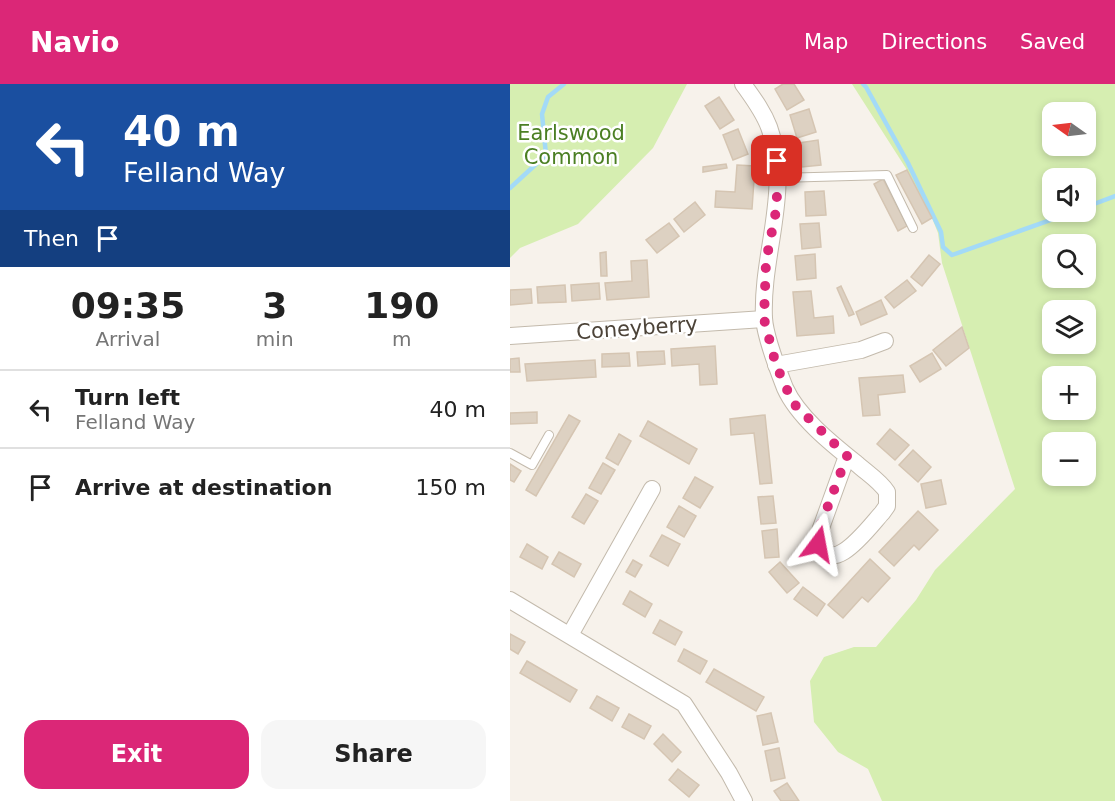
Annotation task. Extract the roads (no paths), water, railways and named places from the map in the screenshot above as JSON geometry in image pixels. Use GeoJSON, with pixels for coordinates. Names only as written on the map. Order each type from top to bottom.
{"type":"FeatureCollection","features":[{"type":"Feature","properties":{"kind":"street"},"geometry":{"type":"LineString","coordinates":[[743,84],[761,110],[769,127],[778,178],[776,211],[766,261],[764,319],[776,365],[793,403],[887,492],[887,506],[882,513],[855,543],[842,554],[833,555],[821,548],[817,539],[847,456]]}},
{"type":"Feature","properties":{"kind":"street","name":"Coneyberry"},"geometry":{"type":"LineString","coordinates":[[510,336],[764,319]]}},
{"type":"Feature","properties":{"kind":"street"},"geometry":{"type":"LineString","coordinates":[[776,365],[861,351],[885,341]]}},
{"type":"Feature","properties":{"kind":"street"},"geometry":{"type":"LineString","coordinates":[[570,635],[652,489]]}},
{"type":"Feature","properties":{"kind":"street"},"geometry":{"type":"LineString","coordinates":[[510,600],[684,704],[729,773],[744,801]]}},
{"type":"Feature","properties":{"kind":"lane"},"geometry":{"type":"LineString","coordinates":[[778,178],[887,175],[913,228]]}},
{"type":"Feature","properties":{"kind":"lane"},"geometry":{"type":"LineString","coordinates":[[510,453],[532,465],[549,435]]}},
{"type":"Feature","properties":{"kind":"waterway"},"geometry":{"type":"LineString","coordinates":[[510,188],[546,155],[542,114],[548,97],[564,84]]}},
{"type":"Feature","properties":{"kind":"waterway"},"geometry":{"type":"LineString","coordinates":[[863,84],[908,163],[941,232],[943,247],[952,255],[1045,222]]}},
{"type":"Feature","properties":{"kind":"waterway"},"geometry":{"type":"LineString","coordinates":[[1096,203],[1115,196]]}},
{"type":"Feature","properties":{"kind":"park label","name":"Earlswood Common"},"geometry":{"type":"Point","coordinates":[571,145]}}]}
